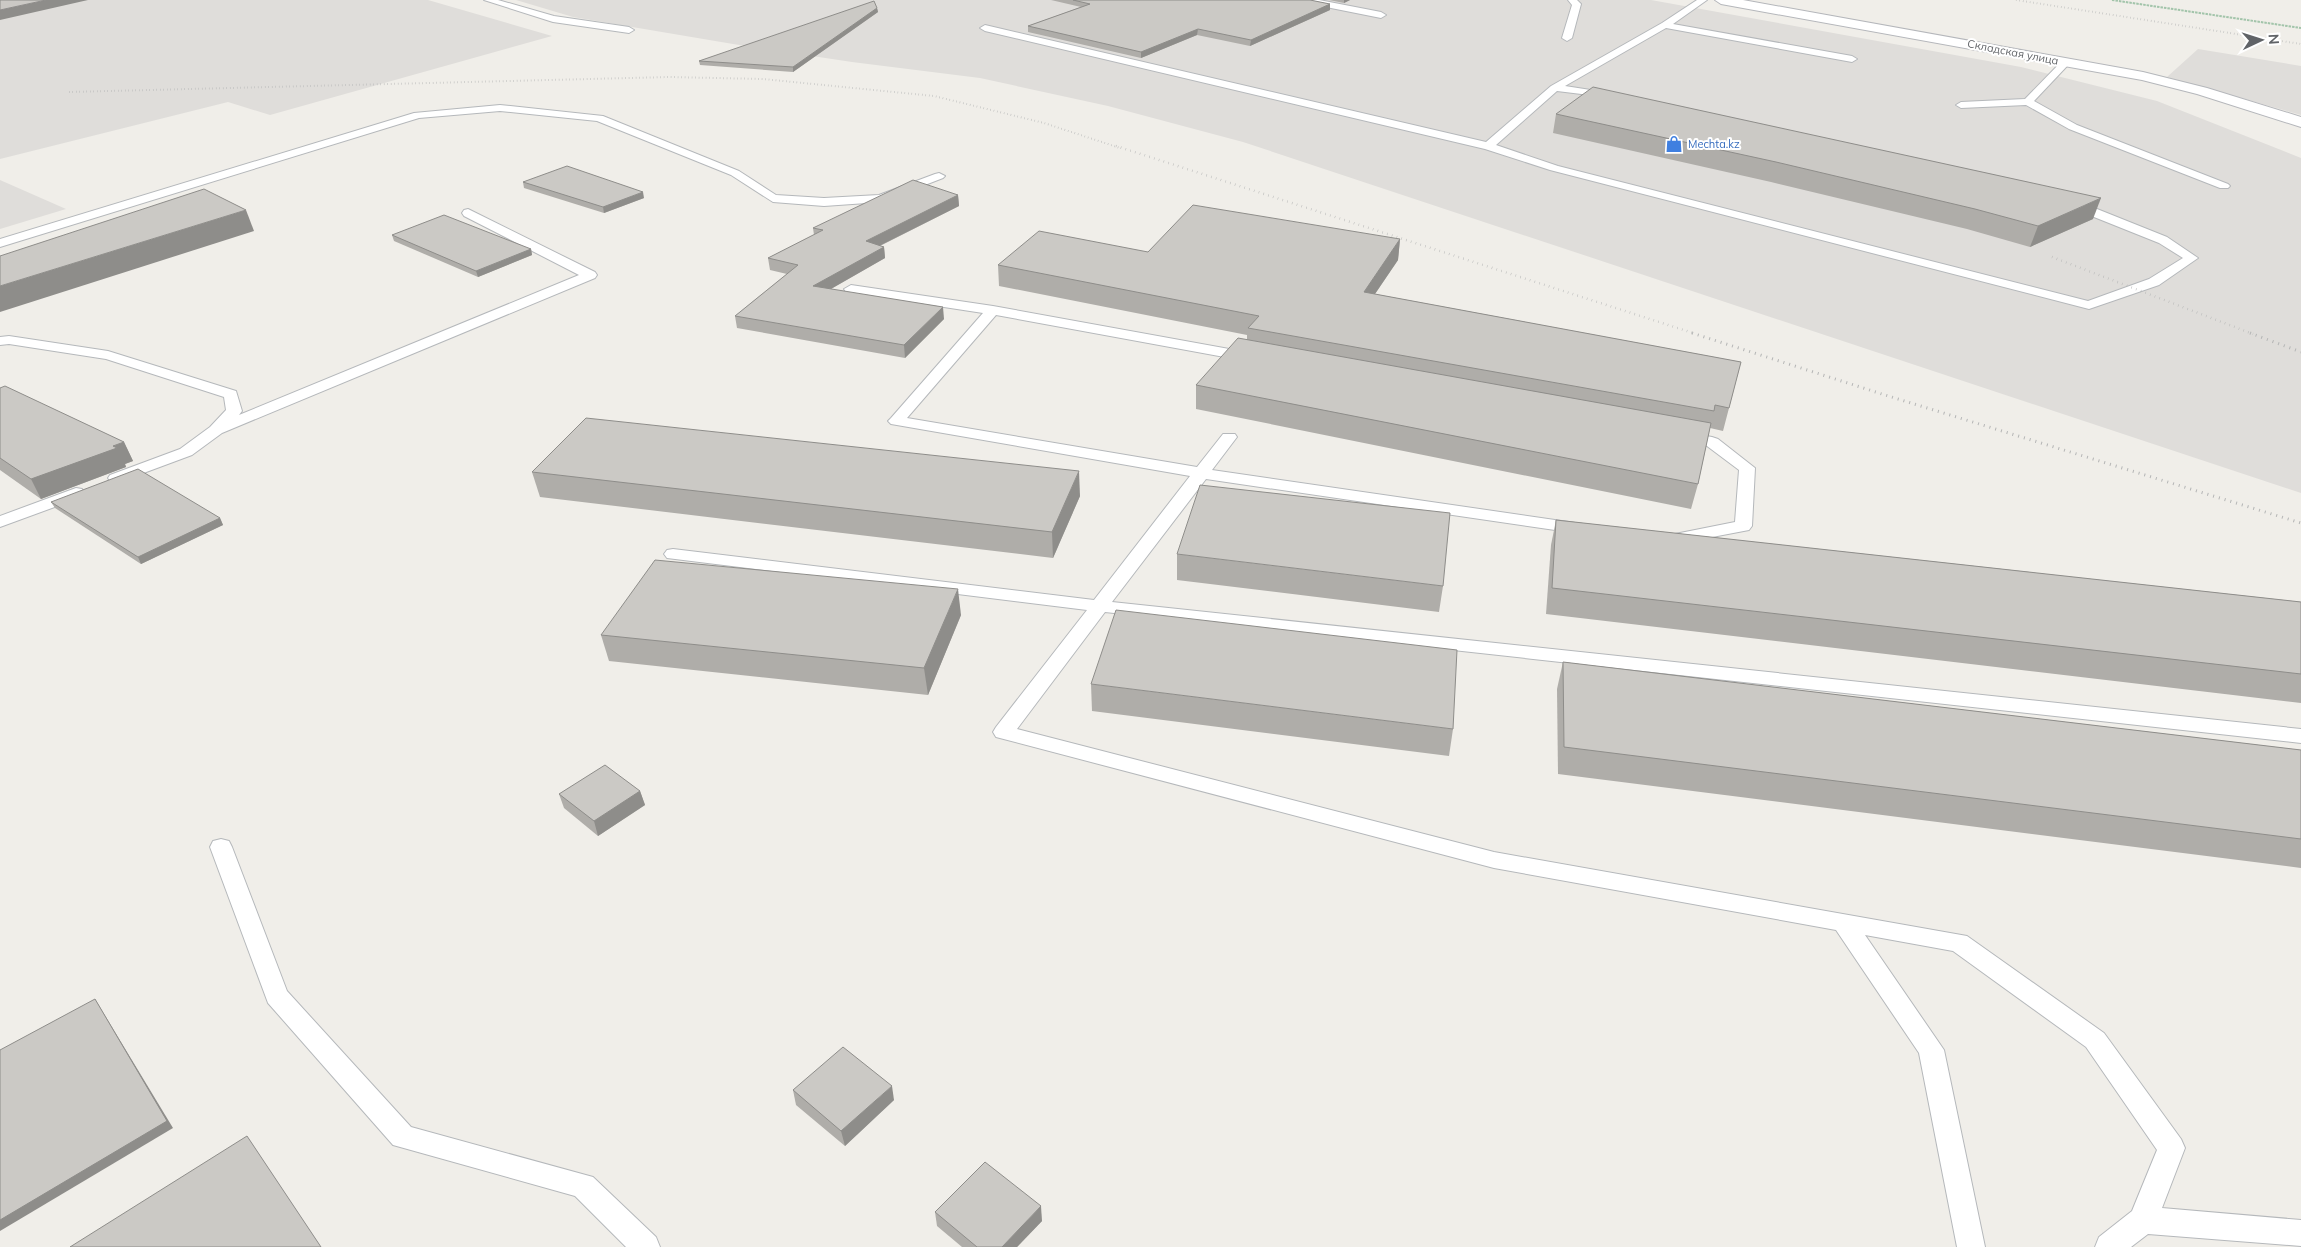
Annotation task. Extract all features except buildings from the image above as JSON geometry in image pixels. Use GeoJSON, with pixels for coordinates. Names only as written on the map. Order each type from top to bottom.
{"type":"FeatureCollection","features":[{"type":"Feature","properties":{"kind":"main road","name":"Складская улица"},"geometry":{"type":"LineString","coordinates":[[1721,0],[2143,76],[2202,91],[2301,122]]}},
{"type":"Feature","properties":{"kind":"lane"},"geometry":{"type":"LineString","coordinates":[[488,0],[554,19],[629,30]]}},
{"type":"Feature","properties":{"kind":"lane"},"geometry":{"type":"LineString","coordinates":[[1306,0],[1381,15]]}},
{"type":"Feature","properties":{"kind":"lane"},"geometry":{"type":"LineString","coordinates":[[1567,38],[1577,4],[1572,0]]}},
{"type":"Feature","properties":{"kind":"lane"},"geometry":{"type":"LineString","coordinates":[[1488,146],[1555,88],[1665,25],[1703,0]]}},
{"type":"Feature","properties":{"kind":"lane"},"geometry":{"type":"LineString","coordinates":[[1665,25],[1852,58]]}},
{"type":"Feature","properties":{"kind":"lane"},"geometry":{"type":"LineString","coordinates":[[985,28],[1488,146],[1554,168],[2088,305],[2154,282],[2192,258],[2163,240],[2059,199]]}},
{"type":"Feature","properties":{"kind":"lane"},"geometry":{"type":"LineString","coordinates":[[2028,102],[2066,62]]}},
{"type":"Feature","properties":{"kind":"lane"},"geometry":{"type":"LineString","coordinates":[[1555,88],[1617,98]]}},
{"type":"Feature","properties":{"kind":"lane"},"geometry":{"type":"LineString","coordinates":[[1961,105],[2028,102],[2074,127],[2224,186]]}},
{"type":"Feature","properties":{"kind":"lane"},"geometry":{"type":"LineString","coordinates":[[0,243],[418,115],[500,108],[599,118],[735,173],[773,198],[824,202],[881,198],[939,176]]}},
{"type":"Feature","properties":{"kind":"lane"},"geometry":{"type":"LineString","coordinates":[[216,430],[590,276],[468,213]]}},
{"type":"Feature","properties":{"kind":"lane"},"geometry":{"type":"LineString","coordinates":[[851,289],[993,310],[1712,442],[1747,468],[1743,526],[1665,541],[1201,473],[896,421],[993,310]]}},
{"type":"Feature","properties":{"kind":"lane"},"geometry":{"type":"LineString","coordinates":[[0,342],[9,340],[108,355],[231,394],[234,411],[216,430],[186,452],[0,522]]}},
{"type":"Feature","properties":{"kind":"lane"},"geometry":{"type":"LineString","coordinates":[[1229,436],[1002,732],[1494,860],[1959,943],[2095,1040],[2171,1148],[2143,1220],[2109,1247]]}},
{"type":"Feature","properties":{"kind":"lane"},"geometry":{"type":"LineString","coordinates":[[673,554],[1099,606],[2301,736]]}},
{"type":"Feature","properties":{"kind":"lane"},"geometry":{"type":"LineString","coordinates":[[221,847],[277,996],[403,1137],[583,1186],[646,1247]]}},
{"type":"Feature","properties":{"kind":"lane"},"geometry":{"type":"LineString","coordinates":[[1843,922],[1931,1050],[1971,1247]]}},
{"type":"Feature","properties":{"kind":"lane"},"geometry":{"type":"LineString","coordinates":[[2143,1220],[2301,1233]]}},
{"type":"Feature","properties":{"kind":"path"},"geometry":{"type":"LineString","coordinates":[[2112,0],[2301,28]]}},
{"type":"Feature","properties":{"kind":"shaded area"},"geometry":{"type":"Polygon","coordinates":[[[0,0],[428,0],[552,36],[270,115],[228,102],[0,159],[0,0]]]}},
{"type":"Feature","properties":{"kind":"shaded area"},"geometry":{"type":"Polygon","coordinates":[[[516,0],[1651,0],[2021,67],[2157,101],[2301,158],[2301,493],[1243,142],[1108,106],[980,78],[852,62],[733,44],[573,17],[516,0]]]}},
{"type":"Feature","properties":{"kind":"shaded area"},"geometry":{"type":"Polygon","coordinates":[[[2198,49],[2301,66],[2301,115],[2167,77],[2198,49]]]}},
{"type":"Feature","properties":{"kind":"shaded area"},"geometry":{"type":"Polygon","coordinates":[[[0,180],[66,209],[0,229],[0,180]]]}},
{"type":"Feature","properties":{"kind":"railway"},"geometry":{"type":"LineString","coordinates":[[2016,0],[2301,44]]}},
{"type":"Feature","properties":{"kind":"railway"},"geometry":{"type":"LineString","coordinates":[[69,92],[669,77],[763,79],[934,96],[1044,123],[1120,148]]}},
{"type":"Feature","properties":{"kind":"railway"},"geometry":{"type":"LineString","coordinates":[[1116,146],[1696,334]]}},
{"type":"Feature","properties":{"kind":"railway"},"geometry":{"type":"LineString","coordinates":[[2052,257],[2253,334]]}},
{"type":"Feature","properties":{"kind":"railway"},"geometry":{"type":"LineString","coordinates":[[1692,333],[1885,395],[2301,523]]}},
{"type":"Feature","properties":{"kind":"railway"},"geometry":{"type":"LineString","coordinates":[[2250,333],[2301,352]]}},
{"type":"Feature","properties":{"kind":"place","name":"Mechta.kz"},"geometry":{"type":"Point","coordinates":[1674,144]}}]}
